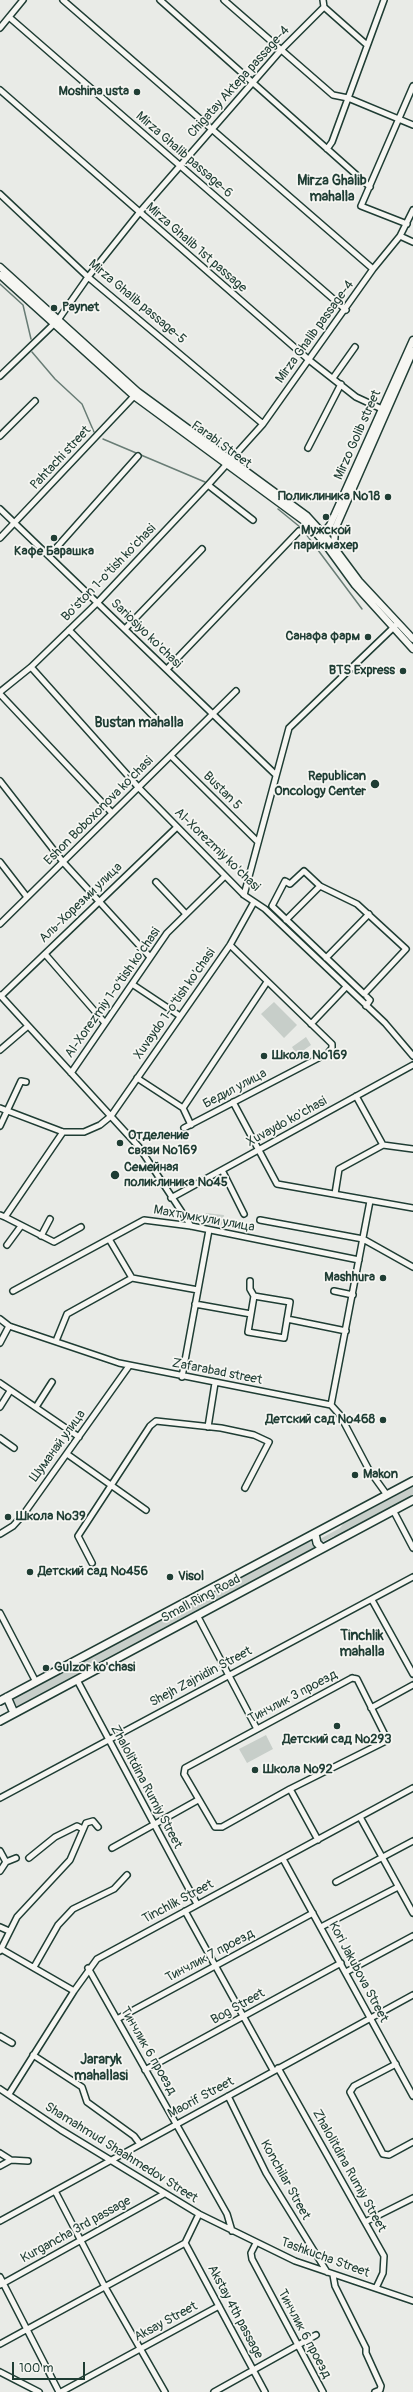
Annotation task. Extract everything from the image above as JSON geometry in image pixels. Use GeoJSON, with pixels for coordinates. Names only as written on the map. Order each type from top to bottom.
{"type":"FeatureCollection","features":[{"type":"Feature","properties":{"kind":"highway","name":"Small Ring Road"},"geometry":{"type":"LineString","coordinates":[[0,1701],[413,1481]]}},
{"type":"Feature","properties":{"kind":"highway","name":"Small Ring Road"},"geometry":{"type":"LineString","coordinates":[[0,1720],[413,1500]]}},
{"type":"Feature","properties":{"kind":"highway"},"geometry":{"type":"LineString","coordinates":[[315,1534],[317,1543],[322,1548]]}},
{"type":"Feature","properties":{"kind":"highway"},"geometry":{"type":"LineString","coordinates":[[7,1697],[14,1713]]}},
{"type":"Feature","properties":{"kind":"main road","name":"Farabi Street"},"geometry":{"type":"LineString","coordinates":[[0,268],[56,322],[136,394],[307,516],[324,538],[347,576],[413,649]]}},
{"type":"Feature","properties":{"kind":"main road","name":"Farabi Street"},"geometry":{"type":"LineString","coordinates":[[0,275],[56,322]]}},
{"type":"Feature","properties":{"kind":"main road","name":"Mirzo Golib street"},"geometry":{"type":"LineString","coordinates":[[334,547],[334,530],[413,340]]}},
{"type":"Feature","properties":{"kind":"main road","name":"Mirzo Golib street"},"geometry":{"type":"LineString","coordinates":[[324,538],[413,351]]}},
{"type":"Feature","properties":{"kind":"main road"},"geometry":{"type":"LineString","coordinates":[[324,538],[334,530]]}},
{"type":"Feature","properties":{"kind":"main road","name":"Farabi Street"},"geometry":{"type":"LineString","coordinates":[[324,538],[334,547],[359,580],[413,639]]}},
{"type":"Feature","properties":{"kind":"street"},"geometry":{"type":"LineString","coordinates":[[0,28],[23,0]]}},
{"type":"Feature","properties":{"kind":"street"},"geometry":{"type":"LineString","coordinates":[[63,0],[373,269]]}},
{"type":"Feature","properties":{"kind":"street"},"geometry":{"type":"LineString","coordinates":[[160,0],[370,187]]}},
{"type":"Feature","properties":{"kind":"street"},"geometry":{"type":"LineString","coordinates":[[224,0],[333,95],[348,98],[413,125]]}},
{"type":"Feature","properties":{"kind":"street"},"geometry":{"type":"LineString","coordinates":[[323,0],[324,7],[367,45]]}},
{"type":"Feature","properties":{"kind":"street"},"geometry":{"type":"LineString","coordinates":[[327,149],[332,142],[384,0]]}},
{"type":"Feature","properties":{"kind":"street","name":"Chigatay Aktepa passage-4"},"geometry":{"type":"LineString","coordinates":[[0,376],[56,322],[88,277],[139,213],[252,82],[281,50],[324,7]]}},
{"type":"Feature","properties":{"kind":"street","name":"Mirza Ghalib passage-6"},"geometry":{"type":"LineString","coordinates":[[9,17],[346,310]]}},
{"type":"Feature","properties":{"kind":"street"},"geometry":{"type":"LineString","coordinates":[[407,224],[362,207],[413,86]]}},
{"type":"Feature","properties":{"kind":"street","name":"Mirza Ghalib 1st passage"},"geometry":{"type":"LineString","coordinates":[[0,90],[309,360],[356,397],[385,410]]}},
{"type":"Feature","properties":{"kind":"street","name":"Mirza Ghalib passage-5"},"geometry":{"type":"LineString","coordinates":[[0,194],[88,277],[263,424]]}},
{"type":"Feature","properties":{"kind":"street","name":"Mirza Ghalib passage-4"},"geometry":{"type":"LineString","coordinates":[[230,461],[263,424],[346,310],[373,269],[400,236],[413,210]]}},
{"type":"Feature","properties":{"kind":"street"},"geometry":{"type":"LineString","coordinates":[[400,236],[413,242]]}},
{"type":"Feature","properties":{"kind":"street"},"geometry":{"type":"LineString","coordinates":[[333,378],[355,347]]}},
{"type":"Feature","properties":{"kind":"street"},"geometry":{"type":"LineString","coordinates":[[308,448],[341,384]]}},
{"type":"Feature","properties":{"kind":"street","name":"Pahtachi street"},"geometry":{"type":"LineString","coordinates":[[0,538],[15,524],[136,394]]}},
{"type":"Feature","properties":{"kind":"street"},"geometry":{"type":"LineString","coordinates":[[0,436],[35,401]]}},
{"type":"Feature","properties":{"kind":"street"},"geometry":{"type":"LineString","coordinates":[[49,556],[138,456]]}},
{"type":"Feature","properties":{"kind":"street","name":"Bo'ston 1-o'tish ko'chasi"},"geometry":{"type":"LineString","coordinates":[[0,693],[31,667],[98,602],[230,461]]}},
{"type":"Feature","properties":{"kind":"street"},"geometry":{"type":"LineString","coordinates":[[208,485],[252,520]]}},
{"type":"Feature","properties":{"kind":"street","name":"Sariosiyo ko'chasi"},"geometry":{"type":"LineString","coordinates":[[0,509],[276,775]]}},
{"type":"Feature","properties":{"kind":"street"},"geometry":{"type":"LineString","coordinates":[[167,669],[299,531]]}},
{"type":"Feature","properties":{"kind":"street"},"geometry":{"type":"LineString","coordinates":[[125,629],[202,549]]}},
{"type":"Feature","properties":{"kind":"street"},"geometry":{"type":"LineString","coordinates":[[244,895],[291,724],[398,623]]}},
{"type":"Feature","properties":{"kind":"street"},"geometry":{"type":"LineString","coordinates":[[69,630],[156,719]]}},
{"type":"Feature","properties":{"kind":"street","name":"Al-Xorezmiy ko'chasi"},"geometry":{"type":"LineString","coordinates":[[31,667],[139,788],[177,827],[244,895],[265,909],[366,1006],[385,1022],[413,1056]]}},
{"type":"Feature","properties":{"kind":"street","name":"Eshon Boboxonova ko'chasi"},"geometry":{"type":"LineString","coordinates":[[0,924],[236,691]]}},
{"type":"Feature","properties":{"kind":"street"},"geometry":{"type":"LineString","coordinates":[[0,693],[112,813]]}},
{"type":"Feature","properties":{"kind":"street","name":"Bustan 5"},"geometry":{"type":"LineString","coordinates":[[170,756],[258,842]]}},
{"type":"Feature","properties":{"kind":"street"},"geometry":{"type":"LineString","coordinates":[[0,781],[63,862],[100,900],[150,957]]}},
{"type":"Feature","properties":{"kind":"street","name":"Аль-Хорезми улица"},"geometry":{"type":"LineString","coordinates":[[1,996],[177,827]]}},
{"type":"Feature","properties":{"kind":"street"},"geometry":{"type":"LineString","coordinates":[[0,862],[27,897]]}},
{"type":"Feature","properties":{"kind":"street"},"geometry":{"type":"LineString","coordinates":[[365,995],[406,949],[357,904],[320,886],[304,872],[290,884],[285,881],[272,906],[370,1000],[366,1006]]}},
{"type":"Feature","properties":{"kind":"street","name":"Al-Xorezmiy 1-o'tish ko'chasi"},"geometry":{"type":"LineString","coordinates":[[71,1073],[167,934],[226,876]]}},
{"type":"Feature","properties":{"kind":"street"},"geometry":{"type":"LineString","coordinates":[[156,882],[186,914]]}},
{"type":"Feature","properties":{"kind":"street"},"geometry":{"type":"LineString","coordinates":[[286,920],[320,886]]}},
{"type":"Feature","properties":{"kind":"street","name":"Xuvaydo 1-o'tish ko'chasi"},"geometry":{"type":"LineString","coordinates":[[63,1132],[77,1133],[92,1130],[111,1116],[230,945],[254,902]]}},
{"type":"Feature","properties":{"kind":"street"},"geometry":{"type":"LineString","coordinates":[[326,958],[368,914]]}},
{"type":"Feature","properties":{"kind":"street","name":"Бедил улица"},"geometry":{"type":"LineString","coordinates":[[184,1128],[331,1050],[332,1044],[230,945]]}},
{"type":"Feature","properties":{"kind":"street"},"geometry":{"type":"LineString","coordinates":[[45,954],[105,1022]]}},
{"type":"Feature","properties":{"kind":"street","name":"Бедил улица"},"geometry":{"type":"LineString","coordinates":[[183,1108],[267,982]]}},
{"type":"Feature","properties":{"kind":"street"},"geometry":{"type":"LineString","coordinates":[[132,984],[180,1016]]}},
{"type":"Feature","properties":{"kind":"street"},"geometry":{"type":"LineString","coordinates":[[311,1024],[346,986]]}},
{"type":"Feature","properties":{"kind":"street"},"geometry":{"type":"LineString","coordinates":[[1,996],[139,1147],[190,1226]]}},
{"type":"Feature","properties":{"kind":"street"},"geometry":{"type":"LineString","coordinates":[[0,1050],[28,1026]]}},
{"type":"Feature","properties":{"kind":"street","name":"Xuvaydo ko'chasi"},"geometry":{"type":"LineString","coordinates":[[171,1198],[413,1065]]}},
{"type":"Feature","properties":{"kind":"street"},"geometry":{"type":"LineString","coordinates":[[137,1078],[183,1108],[191,1125]]}},
{"type":"Feature","properties":{"kind":"street"},"geometry":{"type":"LineString","coordinates":[[0,1126],[21,1081],[26,1082]]}},
{"type":"Feature","properties":{"kind":"street"},"geometry":{"type":"LineString","coordinates":[[356,1096],[383,1144]]}},
{"type":"Feature","properties":{"kind":"street"},"geometry":{"type":"LineString","coordinates":[[233,1102],[278,1184],[413,1208]]}},
{"type":"Feature","properties":{"kind":"street"},"geometry":{"type":"LineString","coordinates":[[0,1108],[63,1132],[2,1216],[54,1242],[81,1228]]}},
{"type":"Feature","properties":{"kind":"street"},"geometry":{"type":"LineString","coordinates":[[335,1194],[339,1169],[383,1144],[413,1149]]}},
{"type":"Feature","properties":{"kind":"street"},"geometry":{"type":"LineString","coordinates":[[222,1170],[244,1214]]}},
{"type":"Feature","properties":{"kind":"street"},"geometry":{"type":"LineString","coordinates":[[370,1201],[331,1405],[340,1415],[369,1470],[387,1495]]}},
{"type":"Feature","properties":{"kind":"street"},"geometry":{"type":"LineString","coordinates":[[41,1236],[50,1219]]}},
{"type":"Feature","properties":{"kind":"street","name":"Махтумкули улица"},"geometry":{"type":"LineString","coordinates":[[14,1291],[144,1220],[190,1226],[359,1260]]}},
{"type":"Feature","properties":{"kind":"street"},"geometry":{"type":"LineString","coordinates":[[260,1220],[363,1239],[413,1267]]}},
{"type":"Feature","properties":{"kind":"street"},"geometry":{"type":"LineString","coordinates":[[7,1245],[21,1226]]}},
{"type":"Feature","properties":{"kind":"street"},"geometry":{"type":"LineString","coordinates":[[182,1377],[209,1230]]}},
{"type":"Feature","properties":{"kind":"street"},"geometry":{"type":"LineString","coordinates":[[108,1239],[132,1278]]}},
{"type":"Feature","properties":{"kind":"street"},"geometry":{"type":"LineString","coordinates":[[56,1341],[67,1314],[132,1278],[198,1290]]}},
{"type":"Feature","properties":{"kind":"street"},"geometry":{"type":"LineString","coordinates":[[250,1281],[250,1289],[254,1296],[248,1332],[282,1338],[285,1337],[290,1302],[254,1296]]}},
{"type":"Feature","properties":{"kind":"street"},"geometry":{"type":"LineString","coordinates":[[334,1291],[352,1295]]}},
{"type":"Feature","properties":{"kind":"street"},"geometry":{"type":"LineString","coordinates":[[195,1304],[251,1314]]}},
{"type":"Feature","properties":{"kind":"street","name":"Zafarabad street"},"geometry":{"type":"LineString","coordinates":[[0,1319],[9,1326],[129,1366],[331,1405]]}},
{"type":"Feature","properties":{"kind":"street"},"geometry":{"type":"LineString","coordinates":[[287,1319],[346,1330]]}},
{"type":"Feature","properties":{"kind":"street"},"geometry":{"type":"LineString","coordinates":[[0,1343],[9,1326]]}},
{"type":"Feature","properties":{"kind":"street","name":"Шуманай улица"},"geometry":{"type":"LineString","coordinates":[[0,1534],[12,1526],[22,1515],[129,1366]]}},
{"type":"Feature","properties":{"kind":"street"},"geometry":{"type":"LineString","coordinates":[[36,1407],[52,1382]]}},
{"type":"Feature","properties":{"kind":"street"},"geometry":{"type":"LineString","coordinates":[[0,1383],[79,1437]]}},
{"type":"Feature","properties":{"kind":"street"},"geometry":{"type":"LineString","coordinates":[[208,1427],[214,1383]]}},
{"type":"Feature","properties":{"kind":"street"},"geometry":{"type":"LineString","coordinates":[[0,1407],[10,1391]]}},
{"type":"Feature","properties":{"kind":"street"},"geometry":{"type":"LineString","coordinates":[[92,1563],[78,1536],[150,1426],[156,1421],[208,1427],[254,1435],[269,1442],[245,1488]]}},
{"type":"Feature","properties":{"kind":"street"},"geometry":{"type":"LineString","coordinates":[[0,1438],[14,1448]]}},
{"type":"Feature","properties":{"kind":"street"},"geometry":{"type":"LineString","coordinates":[[67,1454],[146,1510]]}},
{"type":"Feature","properties":{"kind":"street"},"geometry":{"type":"LineString","coordinates":[[393,1510],[413,1548]]}},
{"type":"Feature","properties":{"kind":"street","name":"Shejh Zajnidin Street"},"geometry":{"type":"LineString","coordinates":[[0,1798],[413,1577]]}},
{"type":"Feature","properties":{"kind":"street"},"geometry":{"type":"LineString","coordinates":[[372,1600],[413,1674]]}},
{"type":"Feature","properties":{"kind":"street"},"geometry":{"type":"LineString","coordinates":[[0,1613],[36,1682]]}},
{"type":"Feature","properties":{"kind":"street"},"geometry":{"type":"LineString","coordinates":[[197,1615],[230,1674],[258,1729]]}},
{"type":"Feature","properties":{"kind":"street","name":"Тинчлик 3 проезд"},"geometry":{"type":"LineString","coordinates":[[352,1678],[357,1679],[386,1737],[384,1742],[290,1789],[220,1828],[215,1827],[184,1774],[184,1769],[258,1729],[352,1678]]}},
{"type":"Feature","properties":{"kind":"street","name":"Zhalolitdina Rumiy Street"},"geometry":{"type":"LineString","coordinates":[[76,1680],[196,1904]]}},
{"type":"Feature","properties":{"kind":"street"},"geometry":{"type":"LineString","coordinates":[[372,1708],[413,1685]]}},
{"type":"Feature","properties":{"kind":"street","name":"Tinchlik Street"},"geometry":{"type":"LineString","coordinates":[[9,2094],[88,1968],[97,1959],[196,1904],[283,1859],[413,1788]]}},
{"type":"Feature","properties":{"kind":"street"},"geometry":{"type":"LineString","coordinates":[[290,1789],[318,1840]]}},
{"type":"Feature","properties":{"kind":"street"},"geometry":{"type":"LineString","coordinates":[[112,1848],[198,1800]]}},
{"type":"Feature","properties":{"kind":"street"},"geometry":{"type":"LineString","coordinates":[[360,1817],[413,1913]]}},
{"type":"Feature","properties":{"kind":"street"},"geometry":{"type":"LineString","coordinates":[[74,1991],[34,1967],[1,1950],[17,1917],[70,1860],[83,1829],[88,1822],[91,1820],[98,1827]]}},
{"type":"Feature","properties":{"kind":"street"},"geometry":{"type":"LineString","coordinates":[[29,1858],[54,1837],[77,1826],[83,1829]]}},
{"type":"Feature","properties":{"kind":"street"},"geometry":{"type":"LineString","coordinates":[[336,1882],[382,1856],[413,1841]]}},
{"type":"Feature","properties":{"kind":"street"},"geometry":{"type":"LineString","coordinates":[[0,1851],[6,1862]]}},
{"type":"Feature","properties":{"kind":"street"},"geometry":{"type":"LineString","coordinates":[[0,1872],[6,1862],[16,1858]]}},
{"type":"Feature","properties":{"kind":"street","name":"Kori Jakubova Street"},"geometry":{"type":"LineString","coordinates":[[283,1859],[314,1913],[413,2096]]}},
{"type":"Feature","properties":{"kind":"street"},"geometry":{"type":"LineString","coordinates":[[34,1967],[58,1925],[73,1909],[114,1889],[127,1875]]}},
{"type":"Feature","properties":{"kind":"street"},"geometry":{"type":"LineString","coordinates":[[321,1927],[398,1887]]}},
{"type":"Feature","properties":{"kind":"street","name":"Zhalolitdina Rumiy Street"},"geometry":{"type":"LineString","coordinates":[[185,1911],[242,2017],[276,2069],[384,2256],[385,2262],[383,2273],[376,2288]]}},
{"type":"Feature","properties":{"kind":"street","name":"Тинчлик 7 проезд"},"geometry":{"type":"LineString","coordinates":[[117,2019],[214,1965],[314,1913]]}},
{"type":"Feature","properties":{"kind":"street"},"geometry":{"type":"LineString","coordinates":[[0,1927],[9,1931]]}},
{"type":"Feature","properties":{"kind":"street"},"geometry":{"type":"LineString","coordinates":[[346,1972],[413,1936]]}},
{"type":"Feature","properties":{"kind":"street","name":"Bog Street"},"geometry":{"type":"LineString","coordinates":[[145,2070],[341,1963]]}},
{"type":"Feature","properties":{"kind":"street","name":"Тинчлик 6 проезд"},"geometry":{"type":"LineString","coordinates":[[88,1968],[227,2214],[232,2231]]}},
{"type":"Feature","properties":{"kind":"street","name":"Maorif Street"},"geometry":{"type":"LineString","coordinates":[[0,2221],[111,2161],[176,2123],[413,1995]]}},
{"type":"Feature","properties":{"kind":"street"},"geometry":{"type":"LineString","coordinates":[[0,2036],[12,2042]]}},
{"type":"Feature","properties":{"kind":"street"},"geometry":{"type":"LineString","coordinates":[[33,2055],[82,2087],[87,2102],[134,2136],[140,2144]]}},
{"type":"Feature","properties":{"kind":"street"},"geometry":{"type":"LineString","coordinates":[[396,2064],[354,2086],[350,2092],[383,2154],[389,2155],[413,2142]]}},
{"type":"Feature","properties":{"kind":"street","name":"Shamahmud Shaahmedov Street"},"geometry":{"type":"LineString","coordinates":[[0,2090],[9,2094],[164,2194],[232,2231]]}},
{"type":"Feature","properties":{"kind":"street","name":"Konchilar Street"},"geometry":{"type":"LineString","coordinates":[[228,2096],[266,2173],[327,2272]]}},
{"type":"Feature","properties":{"kind":"street"},"geometry":{"type":"LineString","coordinates":[[0,2153],[12,2160],[28,2161]]}},
{"type":"Feature","properties":{"kind":"street"},"geometry":{"type":"LineString","coordinates":[[0,2166],[12,2160]]}},
{"type":"Feature","properties":{"kind":"street"},"geometry":{"type":"LineString","coordinates":[[55,2191],[139,2349],[153,2368],[165,2392]]}},
{"type":"Feature","properties":{"kind":"street","name":"Kurgancha 3rd passage"},"geometry":{"type":"LineString","coordinates":[[2,2284],[164,2194]]}},
{"type":"Feature","properties":{"kind":"street"},"geometry":{"type":"LineString","coordinates":[[365,2222],[413,2198]]}},
{"type":"Feature","properties":{"kind":"street"},"geometry":{"type":"LineString","coordinates":[[0,2344],[185,2243],[199,2214]]}},
{"type":"Feature","properties":{"kind":"street","name":"Tashkucha Street"},"geometry":{"type":"LineString","coordinates":[[232,2231],[294,2261],[413,2301]]}},
{"type":"Feature","properties":{"kind":"street","name":"Akstay 4th passage"},"geometry":{"type":"LineString","coordinates":[[185,2243],[265,2392]]}},
{"type":"Feature","properties":{"kind":"street","name":"Тинчлик 6 проезд"},"geometry":{"type":"LineString","coordinates":[[256,2243],[251,2253],[252,2259],[323,2392]]}},
{"type":"Feature","properties":{"kind":"street"},"geometry":{"type":"LineString","coordinates":[[333,2275],[335,2286],[366,2348],[366,2353],[381,2386],[380,2390],[375,2392]]}},
{"type":"Feature","properties":{"kind":"street"},"geometry":{"type":"LineString","coordinates":[[0,2277],[2,2284],[53,2376],[57,2391]]}},
{"type":"Feature","properties":{"kind":"street","name":"Aksay Street"},"geometry":{"type":"LineString","coordinates":[[57,2391],[219,2306]]}},
{"type":"Feature","properties":{"kind":"street"},"geometry":{"type":"LineString","coordinates":[[214,2392],[316,2335]]}},
{"type":"Feature","properties":{"kind":"street"},"geometry":{"type":"LineString","coordinates":[[0,2372],[39,2392]]}},
{"type":"Feature","properties":{"kind":"shaded area"},"geometry":{"type":"Polygon","coordinates":[[[274,1002],[297,1025],[284,1038],[261,1014],[274,1002]]]}},
{"type":"Feature","properties":{"kind":"shaded area"},"geometry":{"type":"Polygon","coordinates":[[[306,1037],[311,1045],[297,1055],[292,1047],[306,1037]]]}},
{"type":"Feature","properties":{"kind":"shaded area"},"geometry":{"type":"Polygon","coordinates":[[[206,1213],[224,1215],[221,1227],[203,1224],[206,1213]]]}},
{"type":"Feature","properties":{"kind":"shaded area"},"geometry":{"type":"Polygon","coordinates":[[[413,1486],[413,1496],[338,1536],[334,1536],[322,1542],[320,1539],[340,1528],[343,1524],[413,1486]]]}},
{"type":"Feature","properties":{"kind":"shaded area"},"geometry":{"type":"Polygon","coordinates":[[[310,1541],[315,1549],[17,1707],[13,1699],[310,1541]]]}},
{"type":"Feature","properties":{"kind":"shaded area"},"geometry":{"type":"Polygon","coordinates":[[[266,1735],[273,1749],[247,1763],[239,1749],[266,1735]]]}},
{"type":"Feature","properties":{"kind":"waterway"},"geometry":{"type":"LineString","coordinates":[[0,284],[23,305],[31,339]]}},
{"type":"Feature","properties":{"kind":"waterway"},"geometry":{"type":"LineString","coordinates":[[32,352],[55,379],[82,404],[94,432]]}},
{"type":"Feature","properties":{"kind":"waterway"},"geometry":{"type":"LineString","coordinates":[[103,439],[205,482]]}},
{"type":"Feature","properties":{"kind":"waterway"},"geometry":{"type":"LineString","coordinates":[[278,509],[300,527]]}},
{"type":"Feature","properties":{"kind":"waterway"},"geometry":{"type":"LineString","coordinates":[[303,530],[362,609]]}},
{"type":"Feature","properties":{"kind":"place","name":"Moshina usta"},"geometry":{"type":"Point","coordinates":[137,92]}},
{"type":"Feature","properties":{"kind":"place","name":"Paynet"},"geometry":{"type":"Point","coordinates":[54,308]}},
{"type":"Feature","properties":{"kind":"place","name":"Поликлиника №18"},"geometry":{"type":"Point","coordinates":[388,497]}},
{"type":"Feature","properties":{"kind":"place","name":"Мужской парикмахер"},"geometry":{"type":"Point","coordinates":[326,517]}},
{"type":"Feature","properties":{"kind":"place","name":"Кафе Барашка"},"geometry":{"type":"Point","coordinates":[54,538]}},
{"type":"Feature","properties":{"kind":"place","name":"Санафа фарм"},"geometry":{"type":"Point","coordinates":[368,637]}},
{"type":"Feature","properties":{"kind":"place","name":"BTS Express"},"geometry":{"type":"Point","coordinates":[403,671]}},
{"type":"Feature","properties":{"kind":"place","name":"Republican Oncology Center"},"geometry":{"type":"Point","coordinates":[375,784]}},
{"type":"Feature","properties":{"kind":"place","name":"Школа №169"},"geometry":{"type":"Point","coordinates":[264,1056]}},
{"type":"Feature","properties":{"kind":"place","name":"Отделение связи №169"},"geometry":{"type":"Point","coordinates":[120,1143]}},
{"type":"Feature","properties":{"kind":"place","name":"Семейная поликлиника №45"},"geometry":{"type":"Point","coordinates":[115,1175]}},
{"type":"Feature","properties":{"kind":"place","name":"Mashhura"},"geometry":{"type":"Point","coordinates":[383,1278]}},
{"type":"Feature","properties":{"kind":"place","name":"Детский сад №468"},"geometry":{"type":"Point","coordinates":[383,1420]}},
{"type":"Feature","properties":{"kind":"place","name":"Makon"},"geometry":{"type":"Point","coordinates":[355,1475]}},
{"type":"Feature","properties":{"kind":"place","name":"Школа №39"},"geometry":{"type":"Point","coordinates":[8,1517]}},
{"type":"Feature","properties":{"kind":"place","name":"Детский сад №456"},"geometry":{"type":"Point","coordinates":[30,1572]}},
{"type":"Feature","properties":{"kind":"place","name":"Visol"},"geometry":{"type":"Point","coordinates":[170,1577]}},
{"type":"Feature","properties":{"kind":"place","name":"Gulzor ko'chasi"},"geometry":{"type":"Point","coordinates":[46,1668]}},
{"type":"Feature","properties":{"kind":"place","name":"Детский сад №293"},"geometry":{"type":"Point","coordinates":[337,1726]}},
{"type":"Feature","properties":{"kind":"place","name":"Школа №92"},"geometry":{"type":"Point","coordinates":[255,1770]}},
{"type":"Feature","properties":{"kind":"district","name":"Mirza Ghalib mahalla"},"geometry":{"type":"Point","coordinates":[332,190]}},
{"type":"Feature","properties":{"kind":"district","name":"Bustan mahalla"},"geometry":{"type":"Point","coordinates":[139,723]}},
{"type":"Feature","properties":{"kind":"district","name":"Tinchlik mahalla"},"geometry":{"type":"Point","coordinates":[362,1644]}},
{"type":"Feature","properties":{"kind":"district","name":"Jararyk mahallasi"},"geometry":{"type":"Point","coordinates":[101,2068]}}]}
